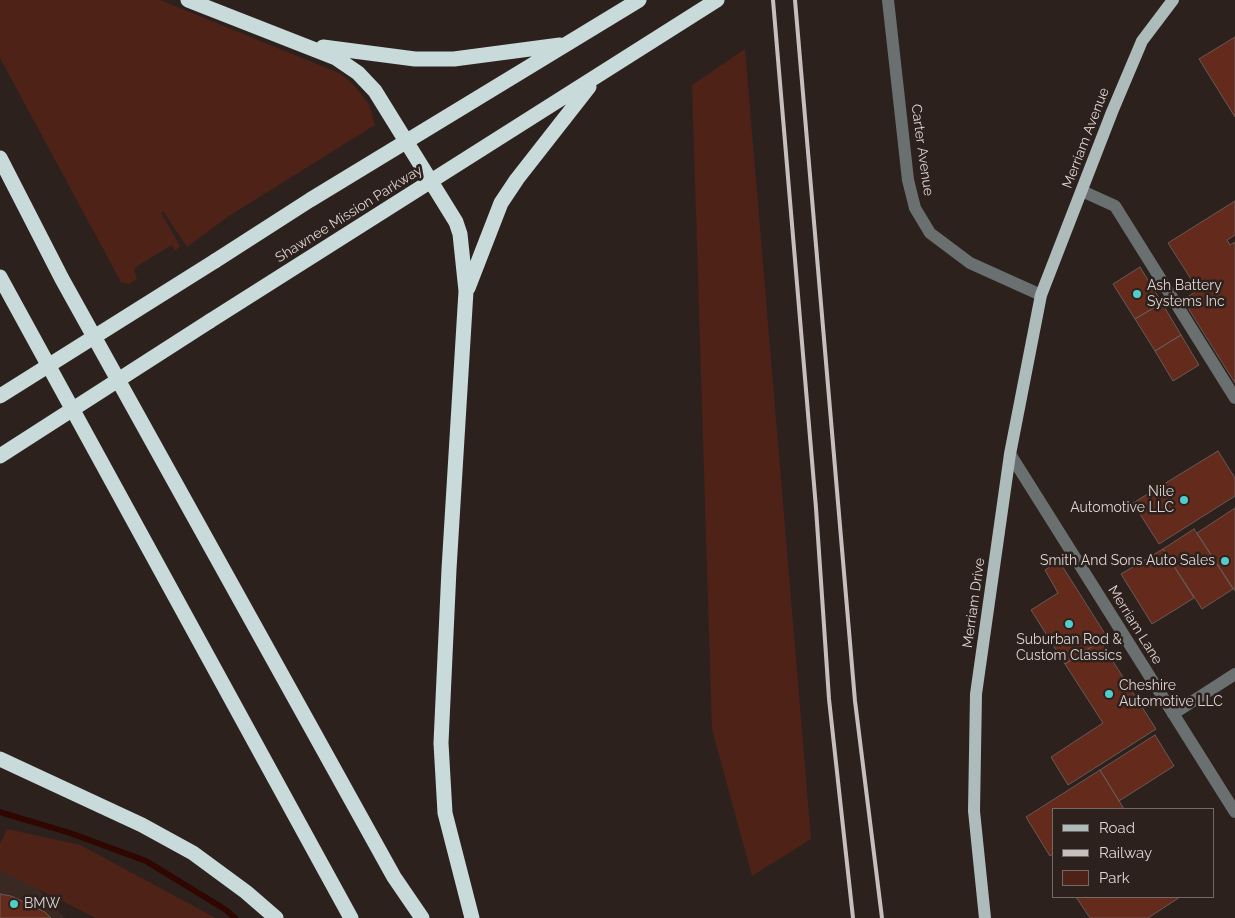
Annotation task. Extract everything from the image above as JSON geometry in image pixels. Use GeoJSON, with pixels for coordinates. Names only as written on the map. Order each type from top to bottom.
{"type":"FeatureCollection","features":[{"type":"Feature","properties":{"kind":"highway"},"geometry":{"type":"LineString","coordinates":[[188,0],[336,58],[358,73],[375,91],[456,222],[460,234],[466,291],[448,569],[441,743],[446,813],[472,918]]}},
{"type":"Feature","properties":{"kind":"highway"},"geometry":{"type":"LineString","coordinates":[[0,396],[310,200],[407,143],[639,0]]}},
{"type":"Feature","properties":{"kind":"highway","name":"Shawnee Mission Parkway"},"geometry":{"type":"LineString","coordinates":[[0,456],[711,4]]}},
{"type":"Feature","properties":{"kind":"highway"},"geometry":{"type":"LineString","coordinates":[[299,43],[415,59],[454,59],[567,44]]}},
{"type":"Feature","properties":{"kind":"highway"},"geometry":{"type":"LineString","coordinates":[[466,291],[501,203],[517,179],[596,78]]}},
{"type":"Feature","properties":{"kind":"highway"},"geometry":{"type":"LineString","coordinates":[[0,158],[62,279],[384,860],[422,918]]}},
{"type":"Feature","properties":{"kind":"highway"},"geometry":{"type":"LineString","coordinates":[[0,277],[351,918]]}},
{"type":"Feature","properties":{"kind":"highway"},"geometry":{"type":"LineString","coordinates":[[0,759],[142,825],[194,853],[246,892],[276,918]]}},
{"type":"Feature","properties":{"kind":"main road","name":"Merriam Avenue"},"geometry":{"type":"LineString","coordinates":[[1041,295],[1112,112],[1142,41],[1173,0]]}},
{"type":"Feature","properties":{"kind":"main road","name":"Merriam Drive"},"geometry":{"type":"LineString","coordinates":[[985,918],[974,811],[976,694],[1010,454],[1041,295]]}},
{"type":"Feature","properties":{"kind":"street","name":"Carter Avenue"},"geometry":{"type":"LineString","coordinates":[[888,0],[908,180],[915,208],[930,233],[970,263],[1041,295]]}},
{"type":"Feature","properties":{"kind":"street"},"geometry":{"type":"LineString","coordinates":[[1082,191],[1115,206],[1235,398]]}},
{"type":"Feature","properties":{"kind":"street","name":"Merriam Lane"},"geometry":{"type":"LineString","coordinates":[[1010,454],[1235,812]]}},
{"type":"Feature","properties":{"kind":"street"},"geometry":{"type":"LineString","coordinates":[[1173,714],[1235,674]]}},
{"type":"Feature","properties":{"kind":"shaded area"},"geometry":{"type":"Polygon","coordinates":[[[0,860],[16,865],[65,918],[0,918],[0,860]]]}},
{"type":"Feature","properties":{"kind":"green space"},"geometry":{"type":"Polygon","coordinates":[[[0,0],[160,0],[339,73],[352,83],[369,104],[375,125],[229,216],[187,247],[163,211],[161,213],[180,246],[175,251],[172,245],[137,266],[134,270],[137,279],[129,284],[121,282],[0,58],[0,0]]]}},
{"type":"Feature","properties":{"kind":"green space"},"geometry":{"type":"Polygon","coordinates":[[[745,49],[811,839],[752,876],[712,729],[692,85],[745,49]]]}},
{"type":"Feature","properties":{"kind":"green space"},"geometry":{"type":"Polygon","coordinates":[[[7,829],[80,845],[216,918],[96,918],[0,870],[0,844],[7,829]]]}},
{"type":"Feature","properties":{"kind":"building"},"geometry":{"type":"Polygon","coordinates":[[[1235,37],[1235,117],[1199,59],[1235,37]]]}},
{"type":"Feature","properties":{"kind":"building"},"geometry":{"type":"Polygon","coordinates":[[[1235,201],[1235,235],[1227,240],[1230,245],[1235,242],[1235,383],[1183,300],[1198,290],[1168,243],[1235,201]]]}},
{"type":"Feature","properties":{"kind":"building","name":"Ash Battery Systems Inc"},"geometry":{"type":"Polygon","coordinates":[[[1140,267],[1162,303],[1135,319],[1113,284],[1140,267]]]}},
{"type":"Feature","properties":{"kind":"building"},"geometry":{"type":"Polygon","coordinates":[[[1162,303],[1181,335],[1155,351],[1135,319],[1162,303]]]}},
{"type":"Feature","properties":{"kind":"building"},"geometry":{"type":"Polygon","coordinates":[[[1181,335],[1199,365],[1173,381],[1155,351],[1181,335]]]}},
{"type":"Feature","properties":{"kind":"building","name":"Nile Automotive LLC"},"geometry":{"type":"Polygon","coordinates":[[[1218,451],[1235,478],[1235,496],[1159,544],[1133,503],[1218,451]]]}},
{"type":"Feature","properties":{"kind":"building","name":"Smith And Sons Auto Sales"},"geometry":{"type":"Polygon","coordinates":[[[1235,508],[1235,591],[1197,533],[1235,508]]]}},
{"type":"Feature","properties":{"kind":"building"},"geometry":{"type":"Polygon","coordinates":[[[1194,529],[1233,589],[1202,609],[1163,549],[1194,529]]]}},
{"type":"Feature","properties":{"kind":"building"},"geometry":{"type":"Polygon","coordinates":[[[1163,549],[1194,598],[1152,624],[1121,574],[1163,549]]]}},
{"type":"Feature","properties":{"kind":"building","name":"Suburban Rod & Custom Classics"},"geometry":{"type":"Polygon","coordinates":[[[1059,561],[1107,637],[1065,664],[1031,610],[1058,593],[1045,570],[1059,561]]]}},
{"type":"Feature","properties":{"kind":"building","name":"Cheshire Automotive LLC"},"geometry":{"type":"Polygon","coordinates":[[[1100,641],[1156,729],[1068,785],[1051,757],[1103,723],[1065,664],[1100,641]]]}},
{"type":"Feature","properties":{"kind":"building"},"geometry":{"type":"Polygon","coordinates":[[[1155,735],[1174,766],[1119,801],[1100,770],[1155,735]]]}},
{"type":"Feature","properties":{"kind":"building"},"geometry":{"type":"Polygon","coordinates":[[[1100,770],[1123,808],[1052,808],[1052,854],[1050,856],[1026,817],[1100,770]]]}},
{"type":"Feature","properties":{"kind":"building","name":"BMW"},"geometry":{"type":"Polygon","coordinates":[[[0,894],[11,896],[45,912],[51,918],[0,918],[0,894]]]}},
{"type":"Feature","properties":{"kind":"building"},"geometry":{"type":"Polygon","coordinates":[[[1077,898],[1178,898],[1148,918],[1090,918],[1077,898]]]}},
{"type":"Feature","properties":{"kind":"waterway"},"geometry":{"type":"LineString","coordinates":[[0,812],[70,833],[146,861],[226,910],[235,918]]}},
{"type":"Feature","properties":{"kind":"railway"},"geometry":{"type":"LineString","coordinates":[[773,0],[816,508],[829,699],[853,918]]}},
{"type":"Feature","properties":{"kind":"railway"},"geometry":{"type":"LineString","coordinates":[[795,0],[855,701],[882,918]]}},
{"type":"Feature","properties":{"kind":"place","name":"Ash Battery Systems Inc"},"geometry":{"type":"Point","coordinates":[1137,294]}},
{"type":"Feature","properties":{"kind":"place","name":"Nile Automotive LLC"},"geometry":{"type":"Point","coordinates":[1184,500]}},
{"type":"Feature","properties":{"kind":"place","name":"Smith And Sons Auto Sales"},"geometry":{"type":"Point","coordinates":[1225,561]}},
{"type":"Feature","properties":{"kind":"place","name":"Suburban Rod & Custom Classics"},"geometry":{"type":"Point","coordinates":[1069,624]}},
{"type":"Feature","properties":{"kind":"place","name":"Cheshire Automotive LLC"},"geometry":{"type":"Point","coordinates":[1109,694]}},
{"type":"Feature","properties":{"kind":"place","name":"BMW"},"geometry":{"type":"Point","coordinates":[14,904]}}]}
